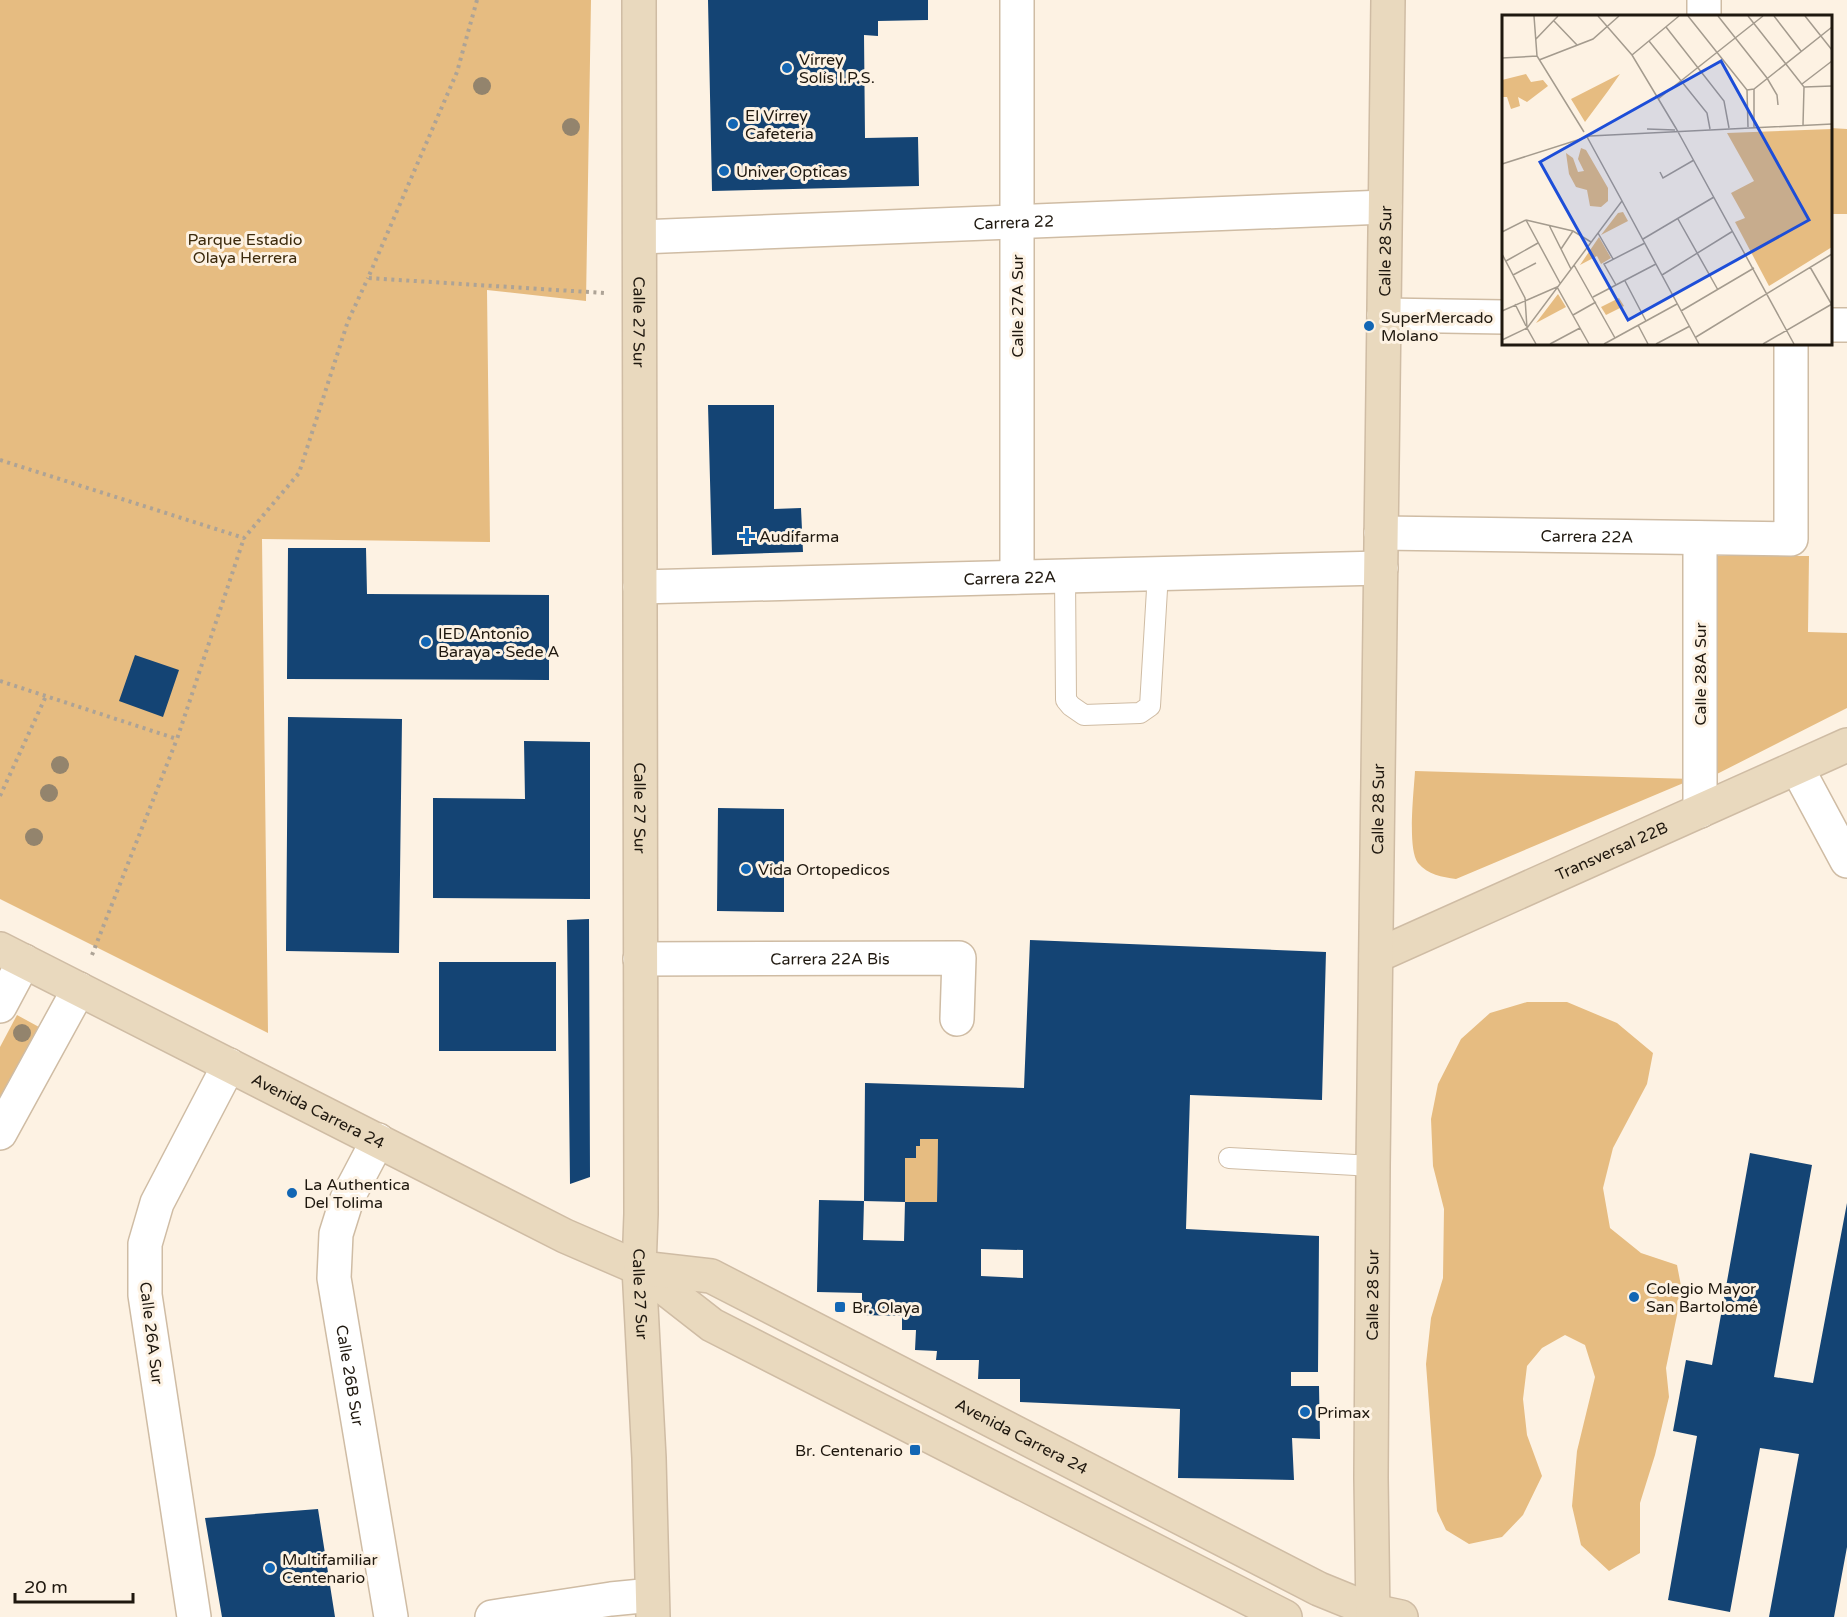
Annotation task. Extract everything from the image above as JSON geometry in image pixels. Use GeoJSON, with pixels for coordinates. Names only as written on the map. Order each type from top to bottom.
{"type":"FeatureCollection","features":[{"type":"Feature","properties":{"kind":"main road","name":"Calle 27 Sur"},"geometry":{"type":"LineString","coordinates":[[639,0],[641,1214],[639,1268],[649,1458],[652,1606]]}},
{"type":"Feature","properties":{"kind":"main road","name":"Calle 28 Sur"},"geometry":{"type":"LineString","coordinates":[[1382,1615],[1371,1466],[1388,0]]}},
{"type":"Feature","properties":{"kind":"main road","name":"Transversal 22B"},"geometry":{"type":"LineString","coordinates":[[1376,956],[1847,745]]}},
{"type":"Feature","properties":{"kind":"main road","name":"Avenida Carrera 24"},"geometry":{"type":"LineString","coordinates":[[12,955],[565,1236],[639,1268],[712,1324],[1285,1617]]}},
{"type":"Feature","properties":{"kind":"main road","name":"Avenida Carrera 24"},"geometry":{"type":"LineString","coordinates":[[639,1268],[711,1276],[1319,1589],[1382,1615]]}},
{"type":"Feature","properties":{"kind":"street","name":"Calle 27A Sur"},"geometry":{"type":"LineString","coordinates":[[1017,0],[1017,577]]}},
{"type":"Feature","properties":{"kind":"street","name":"Carrera 22"},"geometry":{"type":"LineString","coordinates":[[640,237],[1385,207]]}},
{"type":"Feature","properties":{"kind":"street"},"geometry":{"type":"LineString","coordinates":[[1384,315],[1502,317]]}},
{"type":"Feature","properties":{"kind":"street","name":"Carrera 22A"},"geometry":{"type":"LineString","coordinates":[[1381,534],[1791,539],[1791,345]]}},
{"type":"Feature","properties":{"kind":"street","name":"Calle 28A Sur"},"geometry":{"type":"LineString","coordinates":[[1700,538],[1700,811]]}},
{"type":"Feature","properties":{"kind":"street","name":"Carrera 22A"},"geometry":{"type":"LineString","coordinates":[[640,587],[1381,568]]}},
{"type":"Feature","properties":{"kind":"street"},"geometry":{"type":"LineString","coordinates":[[1797,768],[1847,861]]}},
{"type":"Feature","properties":{"kind":"street"},"geometry":{"type":"LineString","coordinates":[[0,1006],[12,955]]}},
{"type":"Feature","properties":{"kind":"street","name":"Carrera 22A Bis"},"geometry":{"type":"LineString","coordinates":[[640,959],[959,958],[957,1019]]}},
{"type":"Feature","properties":{"kind":"street"},"geometry":{"type":"LineString","coordinates":[[0,1133],[79,989]]}},
{"type":"Feature","properties":{"kind":"street","name":"Calle 26A Sur"},"geometry":{"type":"LineString","coordinates":[[194,1617],[145,1295],[145,1244],[157,1203],[229,1065]]}},
{"type":"Feature","properties":{"kind":"street","name":"Calle 26B Sur"},"geometry":{"type":"LineString","coordinates":[[378,1140],[347,1199],[336,1234],[334,1278],[391,1617]]}},
{"type":"Feature","properties":{"kind":"street"},"geometry":{"type":"LineString","coordinates":[[492,1617],[611,1599],[652,1606]]}},
{"type":"Feature","properties":{"kind":"lane"},"geometry":{"type":"LineString","coordinates":[[1065,576],[1066,700],[1084,715],[1140,713],[1150,706],[1158,573]]}},
{"type":"Feature","properties":{"kind":"lane"},"geometry":{"type":"LineString","coordinates":[[1229,1158],[1373,1166]]}},
{"type":"Feature","properties":{"kind":"path"},"geometry":{"type":"LineString","coordinates":[[79,989],[177,739],[243,538],[299,473],[348,321],[457,72],[477,0]]}},
{"type":"Feature","properties":{"kind":"path"},"geometry":{"type":"LineString","coordinates":[[368,278],[640,295]]}},
{"type":"Feature","properties":{"kind":"path"},"geometry":{"type":"LineString","coordinates":[[0,460],[243,538]]}},
{"type":"Feature","properties":{"kind":"path"},"geometry":{"type":"LineString","coordinates":[[0,681],[177,739]]}},
{"type":"Feature","properties":{"kind":"path"},"geometry":{"type":"LineString","coordinates":[[0,796],[46,696]]}},
{"type":"Feature","properties":{"kind":"green space","name":"Parque Estadio Olaya Herrera"},"geometry":{"type":"Polygon","coordinates":[[[0,0],[591,0],[586,301],[487,290],[490,542],[262,539],[268,1033],[0,899],[0,0]]]}},
{"type":"Feature","properties":{"kind":"green space"},"geometry":{"type":"Polygon","coordinates":[[[1832,128],[1847,129],[1847,214],[1832,214],[1832,128]]]}},
{"type":"Feature","properties":{"kind":"green space"},"geometry":{"type":"Polygon","coordinates":[[[1711,556],[1809,556],[1808,632],[1847,633],[1847,708],[1713,776],[1711,556]]]}},
{"type":"Feature","properties":{"kind":"green space"},"geometry":{"type":"Polygon","coordinates":[[[1415,771],[1693,779],[1456,879],[1431,873],[1418,863],[1415,856],[1412,819],[1415,771]]]}},
{"type":"Feature","properties":{"kind":"green space"},"geometry":{"type":"Polygon","coordinates":[[[1527,1002],[1567,1002],[1617,1023],[1653,1053],[1647,1084],[1613,1148],[1603,1188],[1610,1228],[1641,1253],[1677,1265],[1682,1291],[1666,1368],[1669,1397],[1655,1455],[1640,1503],[1640,1553],[1609,1571],[1581,1545],[1572,1506],[1577,1451],[1595,1377],[1585,1345],[1565,1335],[1542,1348],[1527,1366],[1523,1399],[1527,1435],[1542,1476],[1523,1515],[1502,1537],[1469,1544],[1446,1530],[1437,1511],[1426,1364],[1431,1318],[1443,1278],[1444,1209],[1433,1166],[1431,1119],[1438,1084],[1461,1039],[1490,1013],[1527,1002]]]}},
{"type":"Feature","properties":{"kind":"green space"},"geometry":{"type":"Polygon","coordinates":[[[17,1015],[39,1027],[0,1099],[0,1047],[17,1015]]]}},
{"type":"Feature","properties":{"kind":"green space"},"geometry":{"type":"Polygon","coordinates":[[[920,1139],[938,1139],[937,1202],[905,1202],[905,1158],[916,1158],[916,1146],[920,1145],[920,1139]]]}},
{"type":"Feature","properties":{"kind":"building","name":"Virrey Solís I.P.S."},"geometry":{"type":"Polygon","coordinates":[[[708,0],[928,0],[928,20],[878,21],[878,36],[864,35],[865,138],[918,137],[919,186],[712,191],[708,0]]]}},
{"type":"Feature","properties":{"kind":"building"},"geometry":{"type":"Polygon","coordinates":[[[708,405],[774,405],[774,509],[801,508],[803,552],[712,555],[708,405]]]}},
{"type":"Feature","properties":{"kind":"building"},"geometry":{"type":"Polygon","coordinates":[[[288,548],[366,548],[367,594],[549,595],[549,680],[287,679],[288,548]]]}},
{"type":"Feature","properties":{"kind":"building"},"geometry":{"type":"Polygon","coordinates":[[[135,655],[179,670],[163,717],[119,701],[135,655]]]}},
{"type":"Feature","properties":{"kind":"building"},"geometry":{"type":"Polygon","coordinates":[[[288,717],[402,719],[399,953],[286,951],[288,717]]]}},
{"type":"Feature","properties":{"kind":"building"},"geometry":{"type":"Polygon","coordinates":[[[524,741],[590,742],[590,899],[433,898],[433,798],[525,799],[524,741]]]}},
{"type":"Feature","properties":{"kind":"building"},"geometry":{"type":"Polygon","coordinates":[[[718,808],[784,809],[784,912],[717,911],[718,808]]]}},
{"type":"Feature","properties":{"kind":"building"},"geometry":{"type":"Polygon","coordinates":[[[589,919],[590,1177],[570,1184],[567,920],[589,919]]]}},
{"type":"Feature","properties":{"kind":"building"},"geometry":{"type":"Polygon","coordinates":[[[1030,940],[1326,952],[1322,1100],[1190,1095],[1186,1229],[1319,1236],[1318,1372],[1291,1372],[1291,1386],[1319,1386],[1320,1439],[1292,1438],[1294,1480],[1178,1478],[1180,1409],[1020,1402],[1020,1379],[978,1379],[979,1360],[936,1360],[937,1351],[915,1350],[916,1330],[902,1330],[902,1316],[862,1315],[862,1293],[817,1292],[819,1200],[864,1201],[865,1083],[1024,1088],[1030,940]],[[920,1139],[920,1146],[916,1146],[916,1158],[905,1158],[905,1202],[937,1202],[938,1139],[920,1139]],[[864,1201],[863,1240],[904,1241],[905,1202],[864,1201]],[[981,1249],[981,1276],[1023,1278],[1023,1250],[981,1249]]]}},
{"type":"Feature","properties":{"kind":"building"},"geometry":{"type":"Polygon","coordinates":[[[439,962],[556,962],[556,1051],[439,1051],[439,962]]]}},
{"type":"Feature","properties":{"kind":"building"},"geometry":{"type":"Polygon","coordinates":[[[1750,1153],[1812,1165],[1774,1377],[1813,1383],[1847,1203],[1847,1547],[1834,1617],[1769,1617],[1799,1454],[1760,1448],[1730,1612],[1668,1600],[1697,1436],[1673,1431],[1686,1360],[1712,1365],[1750,1153]]]}},
{"type":"Feature","properties":{"kind":"building","name":"Multifamiliar Centenario"},"geometry":{"type":"Polygon","coordinates":[[[318,1509],[335,1617],[222,1617],[205,1518],[318,1509]]]}},
{"type":"Feature","properties":{"kind":"place","name":"Virrey Solís I.P.S."},"geometry":{"type":"Point","coordinates":[787,68]}},
{"type":"Feature","properties":{"kind":"place","name":"El Virrey Cafeteria"},"geometry":{"type":"Point","coordinates":[733,124]}},
{"type":"Feature","properties":{"kind":"place","name":"Univer Opticas"},"geometry":{"type":"Point","coordinates":[724,171]}},
{"type":"Feature","properties":{"kind":"place","name":"SuperMercado Molano"},"geometry":{"type":"Point","coordinates":[1369,326]}},
{"type":"Feature","properties":{"kind":"place","name":"Audifarma"},"geometry":{"type":"Point","coordinates":[747,536]}},
{"type":"Feature","properties":{"kind":"place","name":"IED Antonio Baraya - Sede A"},"geometry":{"type":"Point","coordinates":[426,642]}},
{"type":"Feature","properties":{"kind":"place","name":"Vida Ortopedicos"},"geometry":{"type":"Point","coordinates":[746,869]}},
{"type":"Feature","properties":{"kind":"place","name":"La Authentica Del Tolima"},"geometry":{"type":"Point","coordinates":[292,1193]}},
{"type":"Feature","properties":{"kind":"place","name":"Colegio Mayor San Bartolomé"},"geometry":{"type":"Point","coordinates":[1634,1297]}},
{"type":"Feature","properties":{"kind":"place","name":"Br. Olaya"},"geometry":{"type":"Point","coordinates":[840,1307]}},
{"type":"Feature","properties":{"kind":"place","name":"Primax"},"geometry":{"type":"Point","coordinates":[1305,1412]}},
{"type":"Feature","properties":{"kind":"place","name":"Br. Centenario"},"geometry":{"type":"Point","coordinates":[915,1450]}},
{"type":"Feature","properties":{"kind":"place","name":"Multifamiliar Centenario"},"geometry":{"type":"Point","coordinates":[270,1568]}}]}
